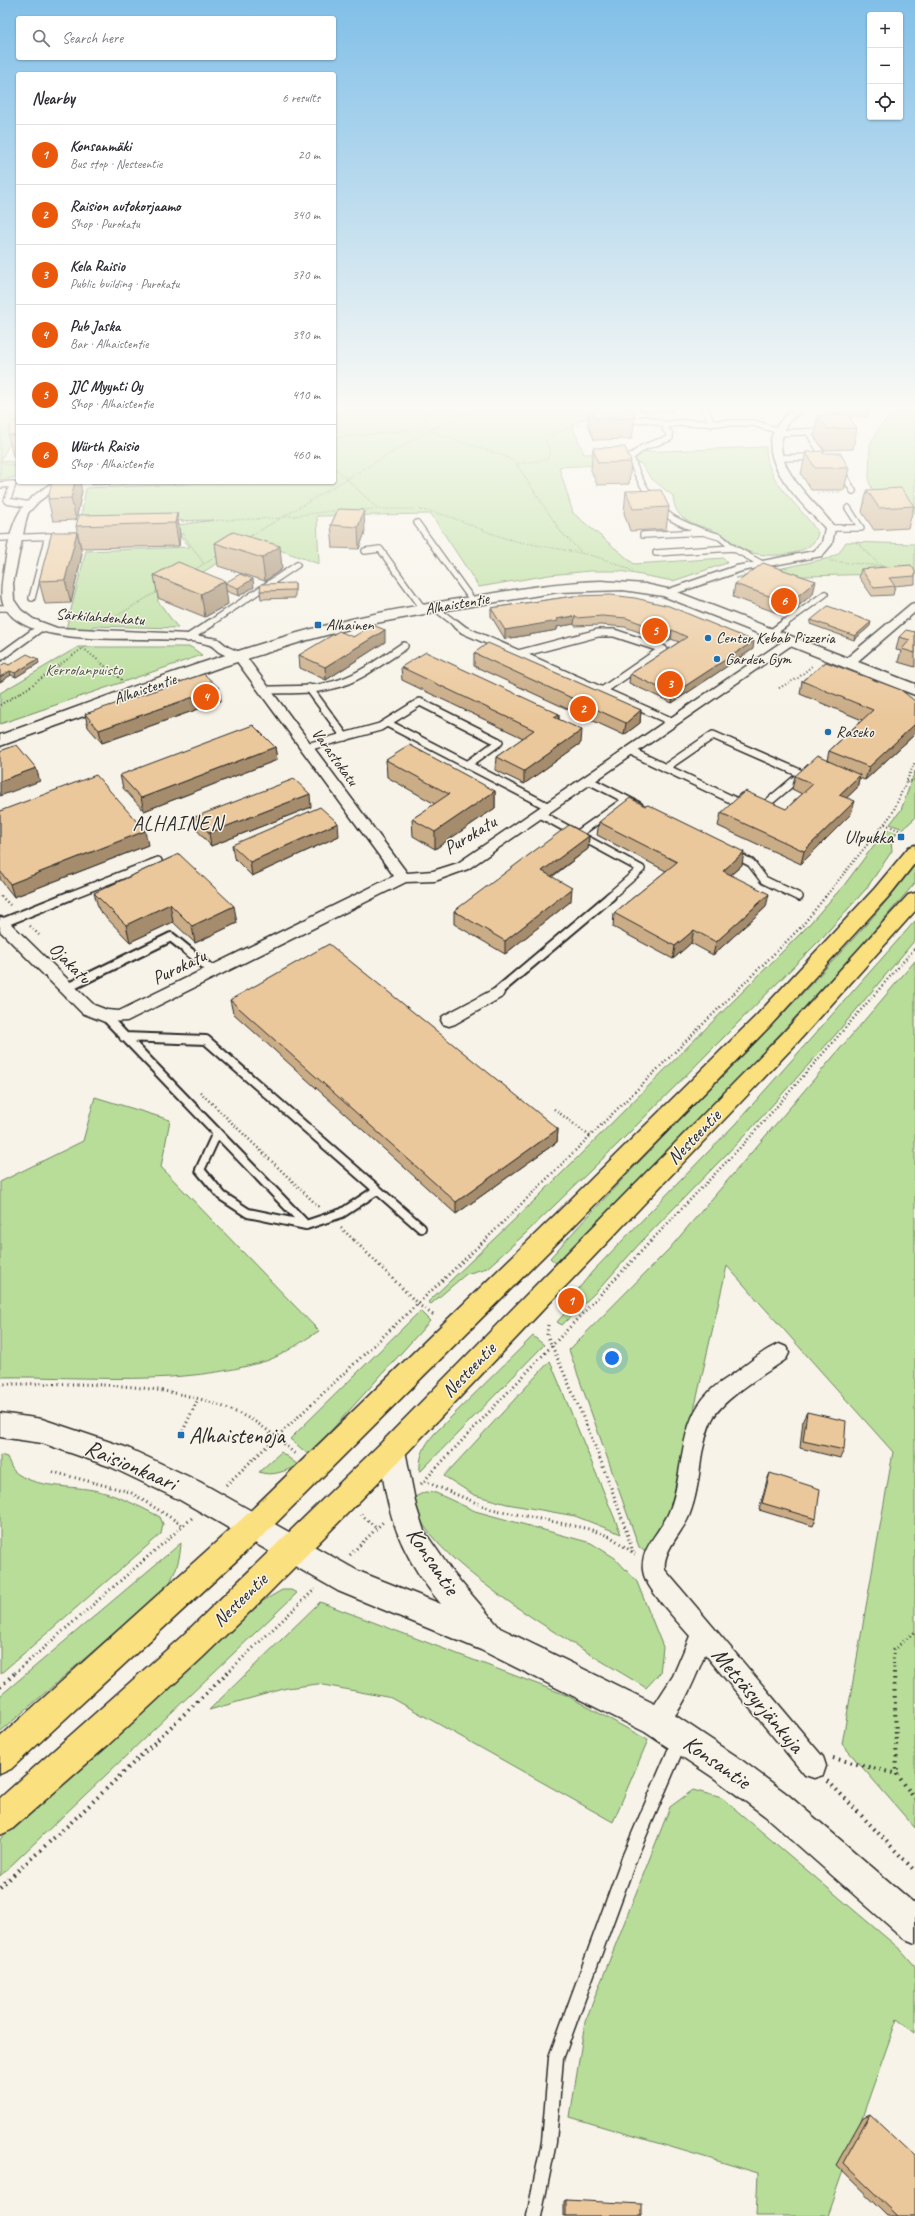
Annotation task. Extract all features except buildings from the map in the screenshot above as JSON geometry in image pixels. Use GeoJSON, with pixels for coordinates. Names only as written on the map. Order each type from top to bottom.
{"type":"FeatureCollection","features":[{"type":"Feature","properties":{"kind":"main road","name":"Nesteentie"},"geometry":{"type":"LineString","coordinates":[[0,1758],[253,1527],[562,1223],[763,1021],[882,892],[910,842]]}},
{"type":"Feature","properties":{"kind":"main road","name":"Nesteentie"},"geometry":{"type":"LineString","coordinates":[[0,1819],[86,1746],[254,1588],[392,1450],[790,1038],[915,899]]}},
{"type":"Feature","properties":{"kind":"street"},"geometry":{"type":"LineString","coordinates":[[13,608],[8,598],[7,584],[16,538],[24,512],[26,509]]}},
{"type":"Feature","properties":{"kind":"street"},"geometry":{"type":"LineString","coordinates":[[667,593],[733,571],[818,554],[827,544],[835,529],[816,509]]}},
{"type":"Feature","properties":{"kind":"street","name":"Alhaistentie"},"geometry":{"type":"LineString","coordinates":[[0,741],[240,657],[344,626],[473,601],[589,584],[630,585],[667,593],[915,690]]}},
{"type":"Feature","properties":{"kind":"street"},"geometry":{"type":"LineString","coordinates":[[847,664],[915,606]]}},
{"type":"Feature","properties":{"kind":"street","name":"Särkilahdenkatu"},"geometry":{"type":"LineString","coordinates":[[13,608],[25,620],[40,628],[57,632],[188,638],[214,642],[224,650],[240,657]]}},
{"type":"Feature","properties":{"kind":"street","name":"Purokatu"},"geometry":{"type":"LineString","coordinates":[[121,1017],[403,878],[435,876],[463,866],[790,642]]}},
{"type":"Feature","properties":{"kind":"street","name":"Varastokatu"},"geometry":{"type":"LineString","coordinates":[[240,657],[403,878]]}},
{"type":"Feature","properties":{"kind":"street","name":"Ojakatu"},"geometry":{"type":"LineString","coordinates":[[1,923],[88,1009],[104,1016],[121,1017]]}},
{"type":"Feature","properties":{"kind":"street"},"geometry":{"type":"LineString","coordinates":[[449,1020],[496,993]]}},
{"type":"Feature","properties":{"kind":"street"},"geometry":{"type":"LineString","coordinates":[[653,1566],[658,1550],[679,1515],[687,1483],[693,1447],[702,1419],[715,1399],[779,1352]]}},
{"type":"Feature","properties":{"kind":"street","name":"Raisionkaari"},"geometry":{"type":"LineString","coordinates":[[0,1425],[42,1432],[118,1457],[190,1491],[292,1549]]}},
{"type":"Feature","properties":{"kind":"street","name":"Konsantie"},"geometry":{"type":"LineString","coordinates":[[392,1450],[407,1526],[416,1543],[443,1582],[491,1639]]}},
{"type":"Feature","properties":{"kind":"street","name":"Konsantie"},"geometry":{"type":"LineString","coordinates":[[292,1549],[348,1581],[491,1639],[668,1729],[725,1767],[776,1805],[915,1926]]}},
{"type":"Feature","properties":{"kind":"street","name":"Metsäsyrjänkuja"},"geometry":{"type":"LineString","coordinates":[[653,1566],[655,1574],[702,1633],[814,1766]]}},
{"type":"Feature","properties":{"kind":"street","name":"Metsäsyrjänkuja"},"geometry":{"type":"LineString","coordinates":[[668,1729],[681,1684],[702,1633]]}},
{"type":"Feature","properties":{"kind":"lane"},"geometry":{"type":"LineString","coordinates":[[664,509],[668,515],[703,532],[720,537],[733,548],[762,564]]}},
{"type":"Feature","properties":{"kind":"lane"},"geometry":{"type":"LineString","coordinates":[[835,529],[861,528],[849,509]]}},
{"type":"Feature","properties":{"kind":"lane"},"geometry":{"type":"LineString","coordinates":[[417,523],[473,601]]}},
{"type":"Feature","properties":{"kind":"lane"},"geometry":{"type":"LineString","coordinates":[[643,535],[703,532]]}},
{"type":"Feature","properties":{"kind":"lane"},"geometry":{"type":"LineString","coordinates":[[0,538],[102,534]]}},
{"type":"Feature","properties":{"kind":"lane"},"geometry":{"type":"LineString","coordinates":[[32,598],[48,536]]}},
{"type":"Feature","properties":{"kind":"lane"},"geometry":{"type":"LineString","coordinates":[[656,553],[733,548]]}},
{"type":"Feature","properties":{"kind":"lane"},"geometry":{"type":"LineString","coordinates":[[365,551],[380,549],[430,609],[464,630],[673,722]]}},
{"type":"Feature","properties":{"kind":"lane"},"geometry":{"type":"LineString","coordinates":[[188,638],[297,565]]}},
{"type":"Feature","properties":{"kind":"lane"},"geometry":{"type":"LineString","coordinates":[[770,634],[825,594]]}},
{"type":"Feature","properties":{"kind":"lane"},"geometry":{"type":"LineString","coordinates":[[0,608],[13,608]]}},
{"type":"Feature","properties":{"kind":"lane"},"geometry":{"type":"LineString","coordinates":[[0,656],[40,628]]}},
{"type":"Feature","properties":{"kind":"lane"},"geometry":{"type":"LineString","coordinates":[[518,654],[598,633],[614,633],[662,649],[602,691]]}},
{"type":"Feature","properties":{"kind":"lane"},"geometry":{"type":"LineString","coordinates":[[265,690],[336,685],[351,678],[404,646]]}},
{"type":"Feature","properties":{"kind":"lane"},"geometry":{"type":"LineString","coordinates":[[309,688],[345,737]]}},
{"type":"Feature","properties":{"kind":"lane"},"geometry":{"type":"LineString","coordinates":[[307,747],[380,727],[420,702],[499,742],[467,765]]}},
{"type":"Feature","properties":{"kind":"lane"},"geometry":{"type":"LineString","coordinates":[[387,723],[467,765],[544,810],[578,834],[641,869],[590,915],[496,993]]}},
{"type":"Feature","properties":{"kind":"lane"},"geometry":{"type":"LineString","coordinates":[[630,751],[665,768],[737,802],[743,797],[764,806],[802,774],[712,735],[665,768]]}},
{"type":"Feature","properties":{"kind":"lane"},"geometry":{"type":"LineString","coordinates":[[588,780],[647,810]]}},
{"type":"Feature","properties":{"kind":"lane"},"geometry":{"type":"LineString","coordinates":[[578,834],[626,800]]}},
{"type":"Feature","properties":{"kind":"lane"},"geometry":{"type":"LineString","coordinates":[[724,849],[752,863],[764,880],[799,897]]}},
{"type":"Feature","properties":{"kind":"lane"},"geometry":{"type":"LineString","coordinates":[[1,923],[158,861]]}},
{"type":"Feature","properties":{"kind":"lane"},"geometry":{"type":"LineString","coordinates":[[67,988],[171,937],[214,972]]}},
{"type":"Feature","properties":{"kind":"lane"},"geometry":{"type":"LineString","coordinates":[[104,1016],[306,1225]]}},
{"type":"Feature","properties":{"kind":"lane"},"geometry":{"type":"LineString","coordinates":[[124,1037],[206,1040],[421,1228]]}},
{"type":"Feature","properties":{"kind":"lane"},"geometry":{"type":"LineString","coordinates":[[217,1133],[200,1170],[222,1196],[248,1212],[306,1225],[342,1213],[377,1190]]}},
{"type":"Feature","properties":{"kind":"lane"},"geometry":{"type":"LineString","coordinates":[[534,2216],[549,2142],[556,2058],[630,1856],[668,1729]]}},
{"type":"Feature","properties":{"kind":"path"},"geometry":{"type":"LineString","coordinates":[[243,541],[296,509]]}},
{"type":"Feature","properties":{"kind":"path"},"geometry":{"type":"LineString","coordinates":[[350,510],[366,509]]}},
{"type":"Feature","properties":{"kind":"path"},"geometry":{"type":"LineString","coordinates":[[400,509],[432,510],[509,539],[581,551],[608,559],[623,565],[635,573]]}},
{"type":"Feature","properties":{"kind":"path"},"geometry":{"type":"LineString","coordinates":[[547,509],[562,532],[581,551]]}},
{"type":"Feature","properties":{"kind":"path"},"geometry":{"type":"LineString","coordinates":[[172,523],[281,518],[343,510]]}},
{"type":"Feature","properties":{"kind":"path"},"geometry":{"type":"LineString","coordinates":[[835,529],[862,545],[882,567]]}},
{"type":"Feature","properties":{"kind":"path"},"geometry":{"type":"LineString","coordinates":[[171,532],[183,534],[204,564]]}},
{"type":"Feature","properties":{"kind":"path"},"geometry":{"type":"LineString","coordinates":[[190,572],[223,552]]}},
{"type":"Feature","properties":{"kind":"path"},"geometry":{"type":"LineString","coordinates":[[800,557],[882,567],[895,567]]}},
{"type":"Feature","properties":{"kind":"path"},"geometry":{"type":"LineString","coordinates":[[0,704],[28,688],[83,648],[96,628],[164,588]]}},
{"type":"Feature","properties":{"kind":"path"},"geometry":{"type":"LineString","coordinates":[[83,648],[126,683]]}},
{"type":"Feature","properties":{"kind":"path"},"geometry":{"type":"LineString","coordinates":[[779,688],[798,678],[816,662]]}},
{"type":"Feature","properties":{"kind":"path"},"geometry":{"type":"LineString","coordinates":[[241,1471],[278,1438],[419,1304],[592,1137],[801,927],[892,814],[915,762]]}},
{"type":"Feature","properties":{"kind":"path"},"geometry":{"type":"LineString","coordinates":[[907,782],[915,780]]}},
{"type":"Feature","properties":{"kind":"path"},"geometry":{"type":"LineString","coordinates":[[885,824],[910,842]]}},
{"type":"Feature","properties":{"kind":"path"},"geometry":{"type":"LineString","coordinates":[[0,896],[41,937]]}},
{"type":"Feature","properties":{"kind":"path"},"geometry":{"type":"LineString","coordinates":[[416,1489],[751,1136],[915,948]]}},
{"type":"Feature","properties":{"kind":"path"},"geometry":{"type":"LineString","coordinates":[[195,1087],[419,1304],[433,1315]]}},
{"type":"Feature","properties":{"kind":"path"},"geometry":{"type":"LineString","coordinates":[[554,1109],[592,1137]]}},
{"type":"Feature","properties":{"kind":"path"},"geometry":{"type":"LineString","coordinates":[[548,1325],[547,1335],[623,1520],[633,1552]]}},
{"type":"Feature","properties":{"kind":"path"},"geometry":{"type":"LineString","coordinates":[[0,1384],[104,1385],[168,1391],[224,1407],[247,1418],[278,1438]]}},
{"type":"Feature","properties":{"kind":"path"},"geometry":{"type":"LineString","coordinates":[[181,1435],[198,1399]]}},
{"type":"Feature","properties":{"kind":"path"},"geometry":{"type":"LineString","coordinates":[[0,1687],[184,1526],[130,1492],[53,1472]]}},
{"type":"Feature","properties":{"kind":"path"},"geometry":{"type":"LineString","coordinates":[[424,1481],[491,1509],[589,1529],[611,1537],[653,1566]]}},
{"type":"Feature","properties":{"kind":"path"},"geometry":{"type":"LineString","coordinates":[[0,1887],[78,1816],[308,1596]]}},
{"type":"Feature","properties":{"kind":"path"},"geometry":{"type":"LineString","coordinates":[[915,1632],[893,1650],[897,1774],[915,1799]]}},
{"type":"Feature","properties":{"kind":"path"},"geometry":{"type":"LineString","coordinates":[[800,1748],[897,1774]]}},
{"type":"Feature","properties":{"kind":"path"},"geometry":{"type":"LineString","coordinates":[[814,1766],[915,1871]]}},
{"type":"Feature","properties":{"kind":"green space"},"geometry":{"type":"Polygon","coordinates":[[[82,509],[572,509],[573,513],[634,564],[724,558],[727,563],[673,581],[620,571],[590,571],[549,575],[479,587],[431,514],[317,516],[319,564],[254,541],[157,600],[178,628],[93,626],[89,631],[66,629],[86,551],[190,547],[171,526],[214,520],[80,522],[82,509]]]}},
{"type":"Feature","properties":{"kind":"green space"},"geometry":{"type":"Polygon","coordinates":[[[676,509],[800,509],[811,522],[818,533],[815,541],[808,547],[799,551],[776,555],[755,554],[743,549],[713,530],[690,522],[678,513],[676,509]]]}},
{"type":"Feature","properties":{"kind":"green space"},"geometry":{"type":"Polygon","coordinates":[[[908,509],[915,509],[915,513],[908,509]]]}},
{"type":"Feature","properties":{"kind":"green space"},"geometry":{"type":"Polygon","coordinates":[[[846,542],[915,544],[915,573],[735,578],[830,558],[839,553],[846,542]]]}},
{"type":"Feature","properties":{"kind":"green space","name":"Kerrolanpuisto"},"geometry":{"type":"Polygon","coordinates":[[[78,647],[191,647],[202,655],[0,724],[0,693],[78,647]]]}},
{"type":"Feature","properties":{"kind":"green space"},"geometry":{"type":"Polygon","coordinates":[[[915,771],[915,818],[903,829],[890,824],[901,810],[915,771]]]}},
{"type":"Feature","properties":{"kind":"green space"},"geometry":{"type":"Polygon","coordinates":[[[886,829],[897,833],[891,841],[892,851],[866,889],[821,939],[622,1140],[525,1234],[487,1268],[466,1274],[431,1304],[428,1302],[537,1198],[804,930],[845,884],[886,829]]]}},
{"type":"Feature","properties":{"kind":"green space"},"geometry":{"type":"Polygon","coordinates":[[[915,865],[915,883],[859,948],[730,1088],[556,1263],[550,1258],[611,1191],[844,949],[888,899],[915,865]]]}},
{"type":"Feature","properties":{"kind":"green space"},"geometry":{"type":"Polygon","coordinates":[[[915,921],[915,940],[836,1034],[749,1131],[641,1242],[600,1288],[562,1325],[557,1322],[581,1295],[576,1292],[592,1272],[737,1122],[915,921]]]}},
{"type":"Feature","properties":{"kind":"green space"},"geometry":{"type":"Polygon","coordinates":[[[915,961],[915,1828],[842,1744],[893,1452],[727,1266],[659,1563],[639,1547],[569,1350],[669,1249],[915,961]]]}},
{"type":"Feature","properties":{"kind":"green space"},"geometry":{"type":"Polygon","coordinates":[[[95,1097],[170,1120],[161,1167],[319,1331],[286,1352],[266,1361],[233,1369],[201,1374],[134,1378],[0,1377],[0,1182],[83,1141],[95,1097]]]}},
{"type":"Feature","properties":{"kind":"green space"},"geometry":{"type":"Polygon","coordinates":[[[420,1311],[430,1321],[309,1455],[290,1439],[420,1311]]]}},
{"type":"Feature","properties":{"kind":"green space"},"geometry":{"type":"Polygon","coordinates":[[[533,1336],[544,1345],[420,1472],[420,1461],[423,1452],[427,1443],[434,1434],[533,1336]]]}},
{"type":"Feature","properties":{"kind":"green space"},"geometry":{"type":"Polygon","coordinates":[[[550,1361],[621,1534],[575,1516],[507,1504],[474,1495],[444,1476],[550,1361]]]}},
{"type":"Feature","properties":{"kind":"green space"},"geometry":{"type":"Polygon","coordinates":[[[281,1452],[298,1465],[274,1474],[259,1472],[281,1452]]]}},
{"type":"Feature","properties":{"kind":"green space"},"geometry":{"type":"Polygon","coordinates":[[[0,1455],[7,1457],[13,1470],[22,1477],[43,1484],[88,1489],[114,1496],[160,1517],[163,1524],[161,1534],[0,1674],[0,1455]]]}},
{"type":"Feature","properties":{"kind":"green space"},"geometry":{"type":"Polygon","coordinates":[[[425,1492],[436,1493],[475,1511],[591,1543],[615,1558],[637,1582],[663,1647],[660,1673],[646,1688],[551,1630],[473,1575],[441,1547],[421,1520],[415,1497],[425,1492]]]}},
{"type":"Feature","properties":{"kind":"green space"},"geometry":{"type":"Polygon","coordinates":[[[181,1543],[177,1565],[168,1586],[0,1732],[0,1696],[181,1543]]]}},
{"type":"Feature","properties":{"kind":"green space"},"geometry":{"type":"Polygon","coordinates":[[[282,1590],[291,1590],[297,1593],[0,1876],[0,1839],[263,1601],[282,1590]]]}},
{"type":"Feature","properties":{"kind":"green space"},"geometry":{"type":"Polygon","coordinates":[[[320,1602],[566,1695],[648,1740],[613,1822],[392,1698],[318,1684],[287,1688],[209,1710],[320,1602]]]}},
{"type":"Feature","properties":{"kind":"green space"},"geometry":{"type":"Polygon","coordinates":[[[693,1790],[722,1798],[902,1951],[915,1966],[915,2033],[897,2019],[827,2216],[756,2216],[758,2173],[570,2117],[585,2022],[670,1807],[693,1790]]]}},
{"type":"Feature","properties":{"kind":"place","name":"Würth Raisio"},"geometry":{"type":"Point","coordinates":[784,601]}},
{"type":"Feature","properties":{"kind":"place","name":"Alhainen"},"geometry":{"type":"Point","coordinates":[318,625]}},
{"type":"Feature","properties":{"kind":"place","name":"JJC Myynti Oy"},"geometry":{"type":"Point","coordinates":[655,631]}},
{"type":"Feature","properties":{"kind":"place","name":"Center Kebab Pizzeria"},"geometry":{"type":"Point","coordinates":[708,638]}},
{"type":"Feature","properties":{"kind":"place","name":"Garden Gym"},"geometry":{"type":"Point","coordinates":[717,659]}},
{"type":"Feature","properties":{"kind":"place","name":"Kela Raisio"},"geometry":{"type":"Point","coordinates":[670,684]}},
{"type":"Feature","properties":{"kind":"place","name":"Pub Jaska"},"geometry":{"type":"Point","coordinates":[206,697]}},
{"type":"Feature","properties":{"kind":"place","name":"Raision autokorjaamo"},"geometry":{"type":"Point","coordinates":[583,709]}},
{"type":"Feature","properties":{"kind":"place","name":"Raseko"},"geometry":{"type":"Point","coordinates":[828,732]}},
{"type":"Feature","properties":{"kind":"place","name":"Ulpukka"},"geometry":{"type":"Point","coordinates":[901,837]}},
{"type":"Feature","properties":{"kind":"place","name":"Konsanmäki"},"geometry":{"type":"Point","coordinates":[571,1301]}},
{"type":"Feature","properties":{"kind":"place","name":"Alhaistenoja"},"geometry":{"type":"Point","coordinates":[181,1435]}},
{"type":"Feature","properties":{"kind":"district","name":"ALHAINEN"},"geometry":{"type":"Point","coordinates":[178,823]}}]}
